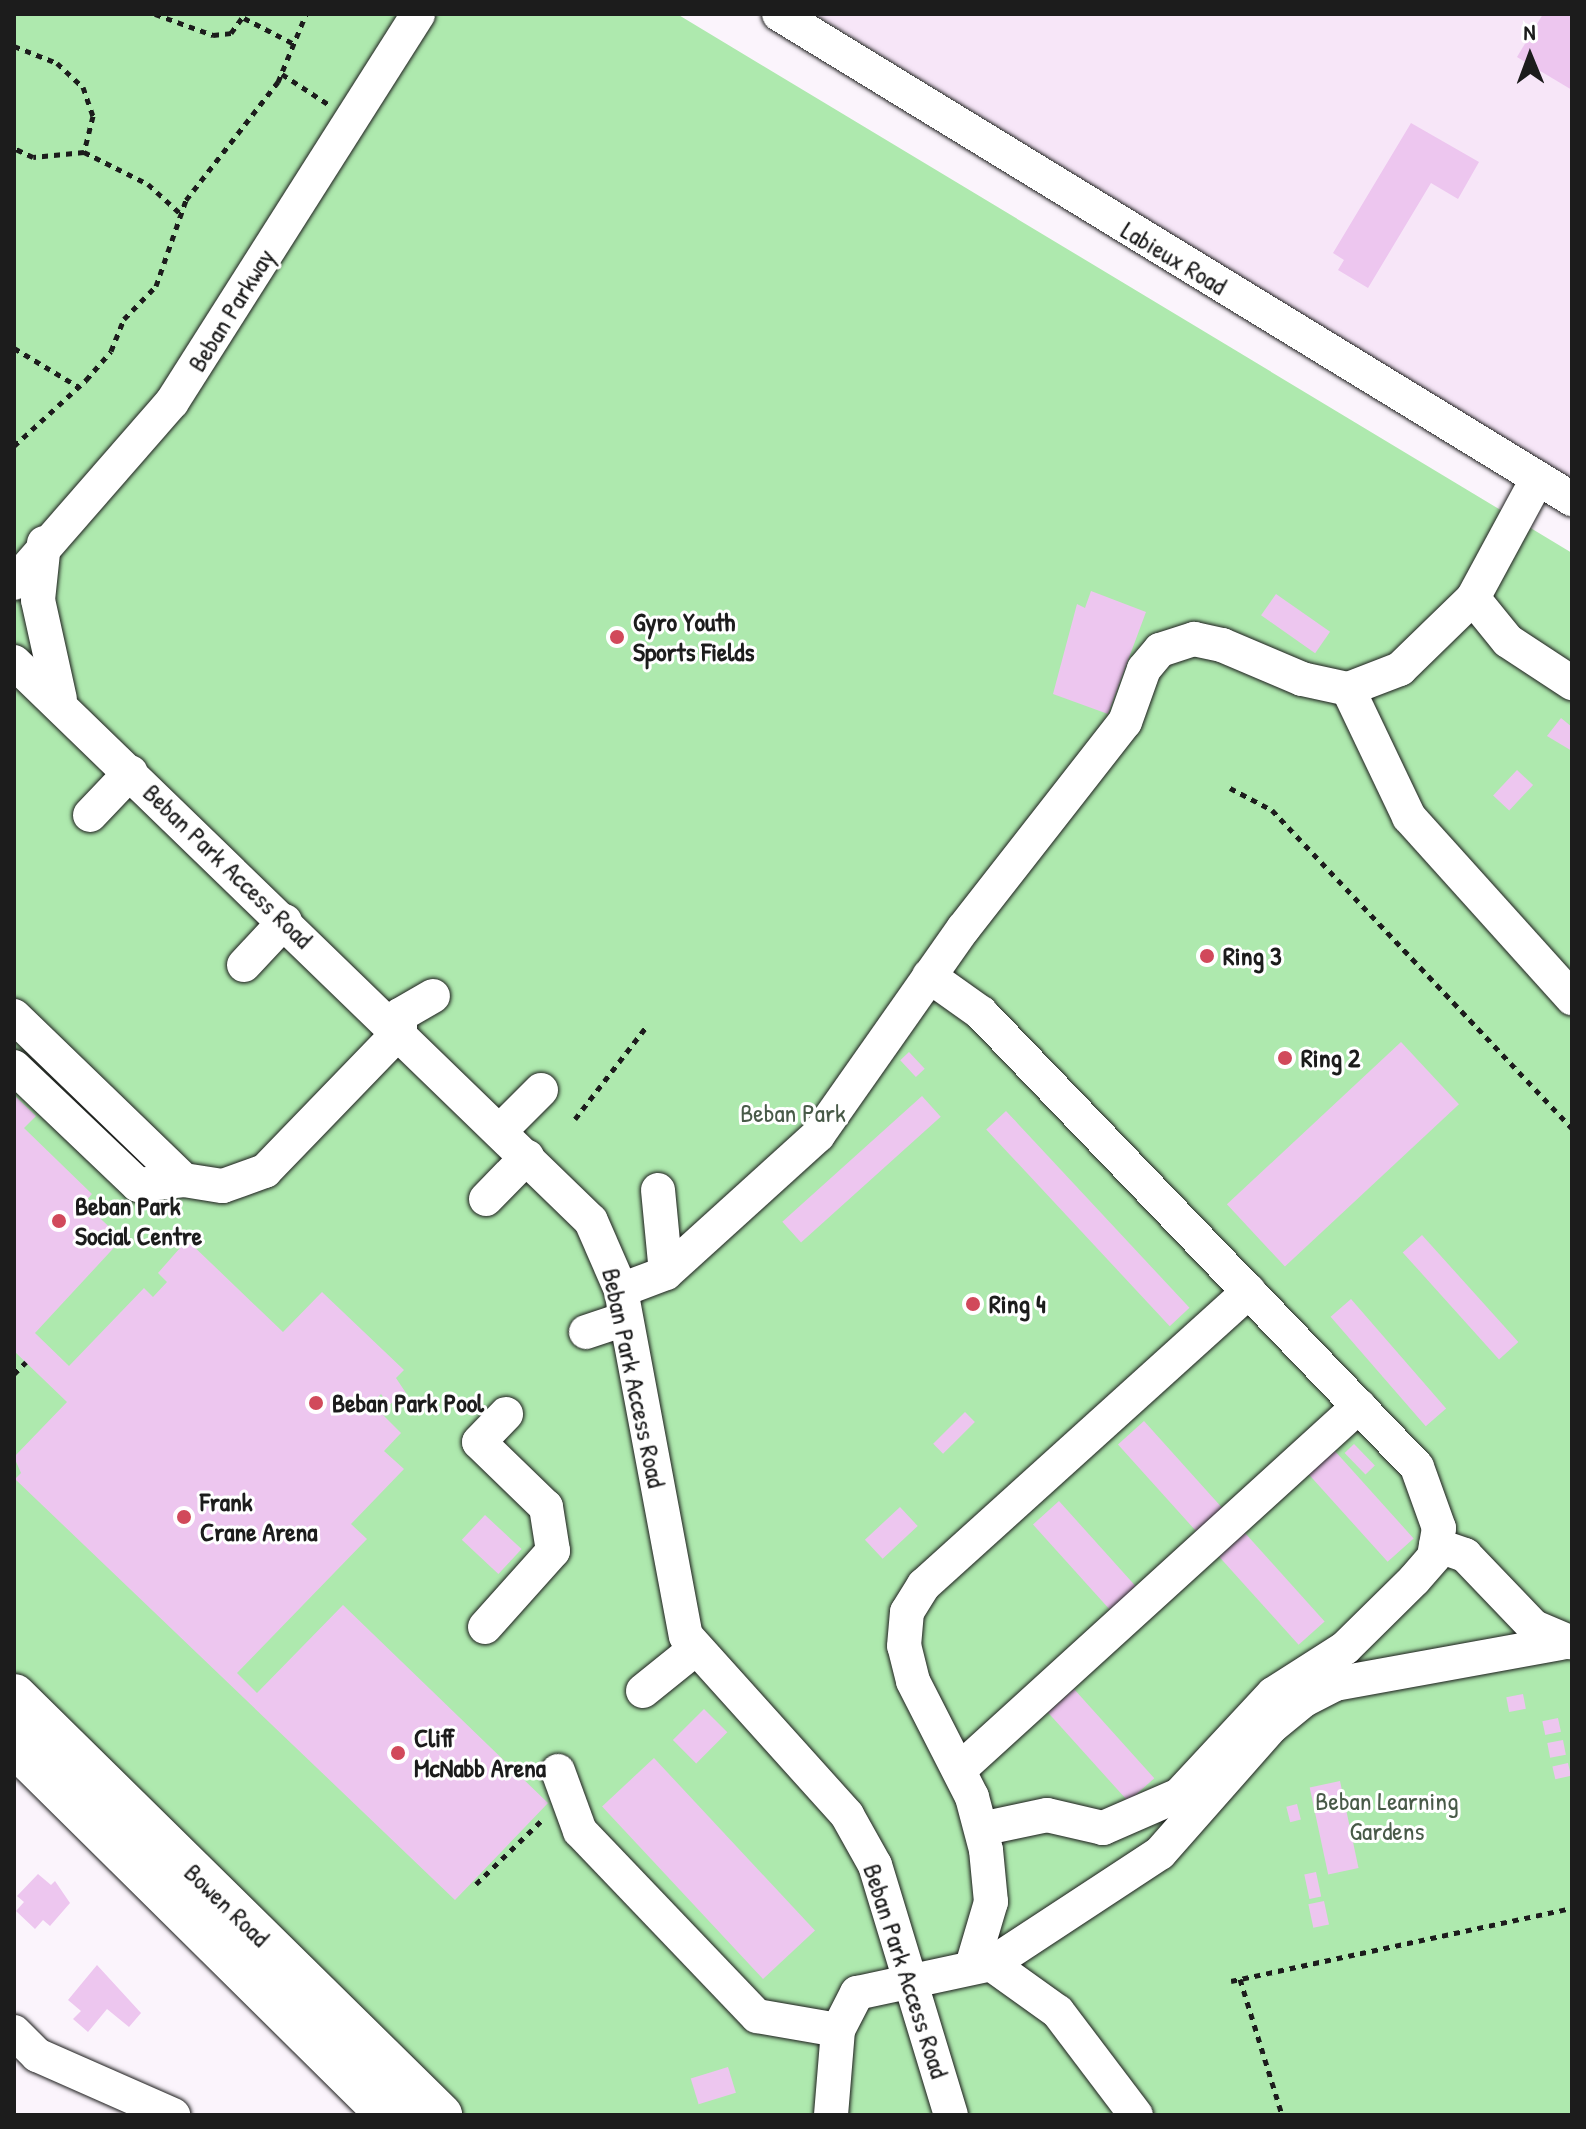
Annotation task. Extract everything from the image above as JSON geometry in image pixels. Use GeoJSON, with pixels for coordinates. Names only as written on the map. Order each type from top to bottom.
{"type":"FeatureCollection","features":[{"type":"Feature","properties":{"kind":"main road","name":"Bowen Road"},"geometry":{"type":"LineString","coordinates":[[14,1696],[440,2115]]}},
{"type":"Feature","properties":{"kind":"main road","name":"Bowen Road"},"geometry":{"type":"LineString","coordinates":[[14,1744],[389,2115]]}},
{"type":"Feature","properties":{"kind":"street","name":"Beban Parkway"},"geometry":{"type":"LineString","coordinates":[[14,583],[44,543],[172,402],[418,14]]}},
{"type":"Feature","properties":{"kind":"street","name":"Labieux Road"},"geometry":{"type":"LineString","coordinates":[[779,14],[1572,499]]}},
{"type":"Feature","properties":{"kind":"street"},"geometry":{"type":"LineString","coordinates":[[586,1332],[666,1273],[818,1135],[929,976],[1125,722],[1144,669],[1160,650],[1194,639],[1222,645],[1302,679],[1348,689],[1400,669],[1473,598],[1538,478]]}},
{"type":"Feature","properties":{"kind":"street"},"geometry":{"type":"LineString","coordinates":[[44,543],[38,600],[62,704]]}},
{"type":"Feature","properties":{"kind":"street"},"geometry":{"type":"LineString","coordinates":[[1473,598],[1508,641],[1572,683]]}},
{"type":"Feature","properties":{"kind":"street","name":"Beban Park Access Road"},"geometry":{"type":"LineString","coordinates":[[14,662],[62,704],[400,1031],[591,1221],[623,1305],[695,1649],[847,1815],[875,1865],[913,1975],[951,2115]]}},
{"type":"Feature","properties":{"kind":"street"},"geometry":{"type":"LineString","coordinates":[[1348,689],[1409,817],[1572,998]]}},
{"type":"Feature","properties":{"kind":"street"},"geometry":{"type":"LineString","coordinates":[[90,815],[131,772]]}},
{"type":"Feature","properties":{"kind":"street"},"geometry":{"type":"LineString","coordinates":[[244,965],[285,921]]}},
{"type":"Feature","properties":{"kind":"street"},"geometry":{"type":"LineString","coordinates":[[929,976],[981,1013],[1417,1467],[1439,1528],[1436,1545],[1414,1580],[1345,1648],[1273,1694],[1179,1795],[1103,1828],[1047,1815],[981,1829]]}},
{"type":"Feature","properties":{"kind":"street"},"geometry":{"type":"LineString","coordinates":[[14,1067],[138,1185],[184,1180],[223,1186],[265,1171],[400,1031],[400,1015],[433,996]]}},
{"type":"Feature","properties":{"kind":"street"},"geometry":{"type":"LineString","coordinates":[[14,1016],[184,1180]]}},
{"type":"Feature","properties":{"kind":"street"},"geometry":{"type":"LineString","coordinates":[[500,1131],[541,1090]]}},
{"type":"Feature","properties":{"kind":"street"},"geometry":{"type":"LineString","coordinates":[[486,1199],[527,1157]]}},
{"type":"Feature","properties":{"kind":"street"},"geometry":{"type":"LineString","coordinates":[[658,1190],[666,1273]]}},
{"type":"Feature","properties":{"kind":"street"},"geometry":{"type":"LineString","coordinates":[[982,1965],[991,1902],[981,1829],[959,1770],[913,1681],[904,1646],[907,1612],[924,1585],[1249,1291]]}},
{"type":"Feature","properties":{"kind":"street"},"geometry":{"type":"LineString","coordinates":[[959,1770],[1359,1406]]}},
{"type":"Feature","properties":{"kind":"street"},"geometry":{"type":"LineString","coordinates":[[485,1627],[553,1551],[546,1507],[479,1442],[506,1414]]}},
{"type":"Feature","properties":{"kind":"street"},"geometry":{"type":"LineString","coordinates":[[1436,1545],[1465,1555],[1534,1627],[1566,1642]]}},
{"type":"Feature","properties":{"kind":"street"},"geometry":{"type":"LineString","coordinates":[[831,2115],[838,2030],[857,1993],[913,1975],[982,1965],[1160,1853],[1271,1727],[1304,1700],[1335,1684],[1566,1642]]}},
{"type":"Feature","properties":{"kind":"street"},"geometry":{"type":"LineString","coordinates":[[643,1691],[695,1649]]}},
{"type":"Feature","properties":{"kind":"street"},"geometry":{"type":"LineString","coordinates":[[558,1771],[580,1831],[757,2016],[838,2030]]}},
{"type":"Feature","properties":{"kind":"street"},"geometry":{"type":"LineString","coordinates":[[982,1965],[1058,2012],[1136,2115]]}},
{"type":"Feature","properties":{"kind":"street"},"geometry":{"type":"LineString","coordinates":[[14,2032],[50,2062],[173,2115]]}},
{"type":"Feature","properties":{"kind":"path"},"geometry":{"type":"LineString","coordinates":[[155,14],[213,35],[231,33],[244,16],[296,45]]}},
{"type":"Feature","properties":{"kind":"path"},"geometry":{"type":"LineString","coordinates":[[14,446],[79,387],[111,351],[124,319],[156,286],[181,214],[199,177],[282,74],[306,14]]}},
{"type":"Feature","properties":{"kind":"path"},"geometry":{"type":"LineString","coordinates":[[14,46],[57,63],[83,87],[93,116],[84,152]]}},
{"type":"Feature","properties":{"kind":"path"},"geometry":{"type":"LineString","coordinates":[[282,74],[351,119]]}},
{"type":"Feature","properties":{"kind":"path"},"geometry":{"type":"LineString","coordinates":[[14,148],[33,157],[84,152],[148,184],[181,214]]}},
{"type":"Feature","properties":{"kind":"path"},"geometry":{"type":"LineString","coordinates":[[14,348],[79,387]]}},
{"type":"Feature","properties":{"kind":"path"},"geometry":{"type":"LineString","coordinates":[[1230,788],[1272,810],[1572,1128]]}},
{"type":"Feature","properties":{"kind":"path"},"geometry":{"type":"LineString","coordinates":[[575,1119],[647,1026]]}},
{"type":"Feature","properties":{"kind":"path"},"geometry":{"type":"LineString","coordinates":[[14,1374],[26,1362]]}},
{"type":"Feature","properties":{"kind":"path"},"geometry":{"type":"LineString","coordinates":[[476,1884],[556,1806]]}},
{"type":"Feature","properties":{"kind":"path"},"geometry":{"type":"LineString","coordinates":[[1231,1981],[1572,1908]]}},
{"type":"Feature","properties":{"kind":"path"},"geometry":{"type":"LineString","coordinates":[[1240,1979],[1282,2115]]}},
{"type":"Feature","properties":{"kind":"shaded area"},"geometry":{"type":"Polygon","coordinates":[[[815,14],[1572,14],[1572,480],[1555,470],[815,14]]]}},
{"type":"Feature","properties":{"kind":"green space","name":"Beban Park"},"geometry":{"type":"Polygon","coordinates":[[[14,14],[677,14],[1572,553],[1572,2115],[457,2115],[425,2070],[14,1672],[14,14]]]}},
{"type":"Feature","properties":{"kind":"building"},"geometry":{"type":"Polygon","coordinates":[[[1543,14],[1572,14],[1572,90],[1517,57],[1543,14]]]}},
{"type":"Feature","properties":{"kind":"building"},"geometry":{"type":"Polygon","coordinates":[[[1411,123],[1479,162],[1458,199],[1431,183],[1368,288],[1338,270],[1344,260],[1333,253],[1411,123]]]}},
{"type":"Feature","properties":{"kind":"building"},"geometry":{"type":"Polygon","coordinates":[[[1091,591],[1146,612],[1108,714],[1053,694],[1077,604],[1085,608],[1091,591]]]}},
{"type":"Feature","properties":{"kind":"building"},"geometry":{"type":"Polygon","coordinates":[[[1276,594],[1330,632],[1315,653],[1261,615],[1276,594]]]}},
{"type":"Feature","properties":{"kind":"building"},"geometry":{"type":"Polygon","coordinates":[[[1561,718],[1572,727],[1572,751],[1547,736],[1561,718]]]}},
{"type":"Feature","properties":{"kind":"building"},"geometry":{"type":"Polygon","coordinates":[[[1517,770],[1533,785],[1509,811],[1493,796],[1517,770]]]}},
{"type":"Feature","properties":{"kind":"building"},"geometry":{"type":"Polygon","coordinates":[[[1401,1042],[1459,1104],[1285,1266],[1227,1204],[1401,1042]]]}},
{"type":"Feature","properties":{"kind":"building"},"geometry":{"type":"Polygon","coordinates":[[[909,1052],[925,1069],[916,1077],[900,1060],[909,1052]]]}},
{"type":"Feature","properties":{"kind":"building"},"geometry":{"type":"Polygon","coordinates":[[[14,1095],[36,1116],[24,1128],[92,1194],[84,1203],[122,1239],[35,1333],[69,1366],[144,1288],[153,1297],[167,1282],[158,1273],[187,1240],[283,1332],[322,1292],[404,1370],[396,1378],[406,1393],[389,1405],[381,1394],[372,1404],[401,1433],[384,1451],[404,1469],[351,1524],[367,1539],[237,1673],[257,1693],[343,1605],[548,1803],[455,1900],[15,1479],[21,1473],[14,1457],[67,1402],[14,1351],[14,1095]]]}},
{"type":"Feature","properties":{"kind":"building"},"geometry":{"type":"Polygon","coordinates":[[[922,1096],[941,1117],[801,1243],[782,1222],[922,1096]]]}},
{"type":"Feature","properties":{"kind":"building"},"geometry":{"type":"Polygon","coordinates":[[[1006,1111],[1189,1308],[1170,1326],[986,1129],[1006,1111]]]}},
{"type":"Feature","properties":{"kind":"building"},"geometry":{"type":"Polygon","coordinates":[[[1422,1235],[1518,1342],[1499,1359],[1403,1252],[1422,1235]]]}},
{"type":"Feature","properties":{"kind":"building"},"geometry":{"type":"Polygon","coordinates":[[[1351,1299],[1446,1408],[1426,1426],[1331,1317],[1351,1299]]]}},
{"type":"Feature","properties":{"kind":"building"},"geometry":{"type":"Polygon","coordinates":[[[965,1412],[975,1422],[943,1454],[933,1444],[965,1412]]]}},
{"type":"Feature","properties":{"kind":"building"},"geometry":{"type":"Polygon","coordinates":[[[1144,1421],[1224,1510],[1198,1534],[1118,1444],[1144,1421]]]}},
{"type":"Feature","properties":{"kind":"building"},"geometry":{"type":"Polygon","coordinates":[[[1354,1444],[1375,1466],[1365,1475],[1345,1453],[1354,1444]]]}},
{"type":"Feature","properties":{"kind":"building"},"geometry":{"type":"Polygon","coordinates":[[[1334,1450],[1414,1538],[1388,1562],[1308,1473],[1334,1450]]]}},
{"type":"Feature","properties":{"kind":"building"},"geometry":{"type":"Polygon","coordinates":[[[1059,1501],[1139,1589],[1113,1613],[1033,1524],[1059,1501]]]}},
{"type":"Feature","properties":{"kind":"building"},"geometry":{"type":"Polygon","coordinates":[[[900,1507],[918,1526],[883,1559],[865,1540],[900,1507]]]}},
{"type":"Feature","properties":{"kind":"building"},"geometry":{"type":"Polygon","coordinates":[[[485,1515],[522,1549],[498,1574],[462,1540],[485,1515]]]}},
{"type":"Feature","properties":{"kind":"building"},"geometry":{"type":"Polygon","coordinates":[[[1245,1533],[1325,1621],[1299,1645],[1219,1556],[1245,1533]]]}},
{"type":"Feature","properties":{"kind":"building"},"geometry":{"type":"Polygon","coordinates":[[[1074,1689],[1154,1778],[1128,1802],[1048,1712],[1074,1689]]]}},
{"type":"Feature","properties":{"kind":"building"},"geometry":{"type":"Polygon","coordinates":[[[1523,1694],[1526,1709],[1509,1712],[1506,1697],[1523,1694]]]}},
{"type":"Feature","properties":{"kind":"building"},"geometry":{"type":"Polygon","coordinates":[[[704,1709],[727,1732],[696,1763],[673,1740],[704,1709]]]}},
{"type":"Feature","properties":{"kind":"building"},"geometry":{"type":"Polygon","coordinates":[[[1558,1718],[1561,1732],[1545,1735],[1542,1721],[1558,1718]]]}},
{"type":"Feature","properties":{"kind":"building"},"geometry":{"type":"Polygon","coordinates":[[[1563,1740],[1566,1755],[1550,1758],[1547,1743],[1563,1740]]]}},
{"type":"Feature","properties":{"kind":"building"},"geometry":{"type":"Polygon","coordinates":[[[654,1758],[815,1931],[763,1979],[602,1806],[654,1758]]]}},
{"type":"Feature","properties":{"kind":"building"},"geometry":{"type":"Polygon","coordinates":[[[1568,1763],[1571,1776],[1555,1779],[1552,1767],[1568,1763]]]}},
{"type":"Feature","properties":{"kind":"building"},"geometry":{"type":"Polygon","coordinates":[[[1340,1781],[1359,1868],[1328,1875],[1310,1787],[1340,1781]]]}},
{"type":"Feature","properties":{"kind":"building"},"geometry":{"type":"Polygon","coordinates":[[[1297,1804],[1301,1820],[1290,1822],[1286,1807],[1297,1804]]]}},
{"type":"Feature","properties":{"kind":"building"},"geometry":{"type":"Polygon","coordinates":[[[1316,1872],[1321,1896],[1309,1899],[1304,1874],[1316,1872]]]}},
{"type":"Feature","properties":{"kind":"building"},"geometry":{"type":"Polygon","coordinates":[[[38,1874],[51,1885],[55,1881],[70,1903],[50,1926],[43,1920],[35,1929],[16,1911],[24,1902],[17,1896],[38,1874]]]}},
{"type":"Feature","properties":{"kind":"building"},"geometry":{"type":"Polygon","coordinates":[[[1324,1901],[1329,1924],[1313,1928],[1308,1904],[1324,1901]]]}},
{"type":"Feature","properties":{"kind":"building"},"geometry":{"type":"Polygon","coordinates":[[[97,1965],[141,2013],[129,2027],[107,2009],[88,2032],[73,2019],[81,2011],[68,2000],[97,1965]]]}},
{"type":"Feature","properties":{"kind":"building"},"geometry":{"type":"Polygon","coordinates":[[[728,2067],[736,2093],[699,2104],[691,2078],[728,2067]]]}},
{"type":"Feature","properties":{"kind":"place","name":"Gyro Youth Sports Fields"},"geometry":{"type":"Point","coordinates":[617,637]}},
{"type":"Feature","properties":{"kind":"place","name":"Ring 3"},"geometry":{"type":"Point","coordinates":[1207,956]}},
{"type":"Feature","properties":{"kind":"place","name":"Ring 2"},"geometry":{"type":"Point","coordinates":[1285,1058]}},
{"type":"Feature","properties":{"kind":"place","name":"Beban Park Social Centre"},"geometry":{"type":"Point","coordinates":[59,1221]}},
{"type":"Feature","properties":{"kind":"place","name":"Ring 4"},"geometry":{"type":"Point","coordinates":[973,1304]}},
{"type":"Feature","properties":{"kind":"place","name":"Beban Park Pool"},"geometry":{"type":"Point","coordinates":[316,1403]}},
{"type":"Feature","properties":{"kind":"place","name":"Frank Crane Arena"},"geometry":{"type":"Point","coordinates":[184,1517]}},
{"type":"Feature","properties":{"kind":"place","name":"Cliff McNabb Arena"},"geometry":{"type":"Point","coordinates":[398,1753]}},
{"type":"Feature","properties":{"kind":"park label","name":"Beban Learning Gardens"},"geometry":{"type":"Point","coordinates":[1387,1816]}}]}
